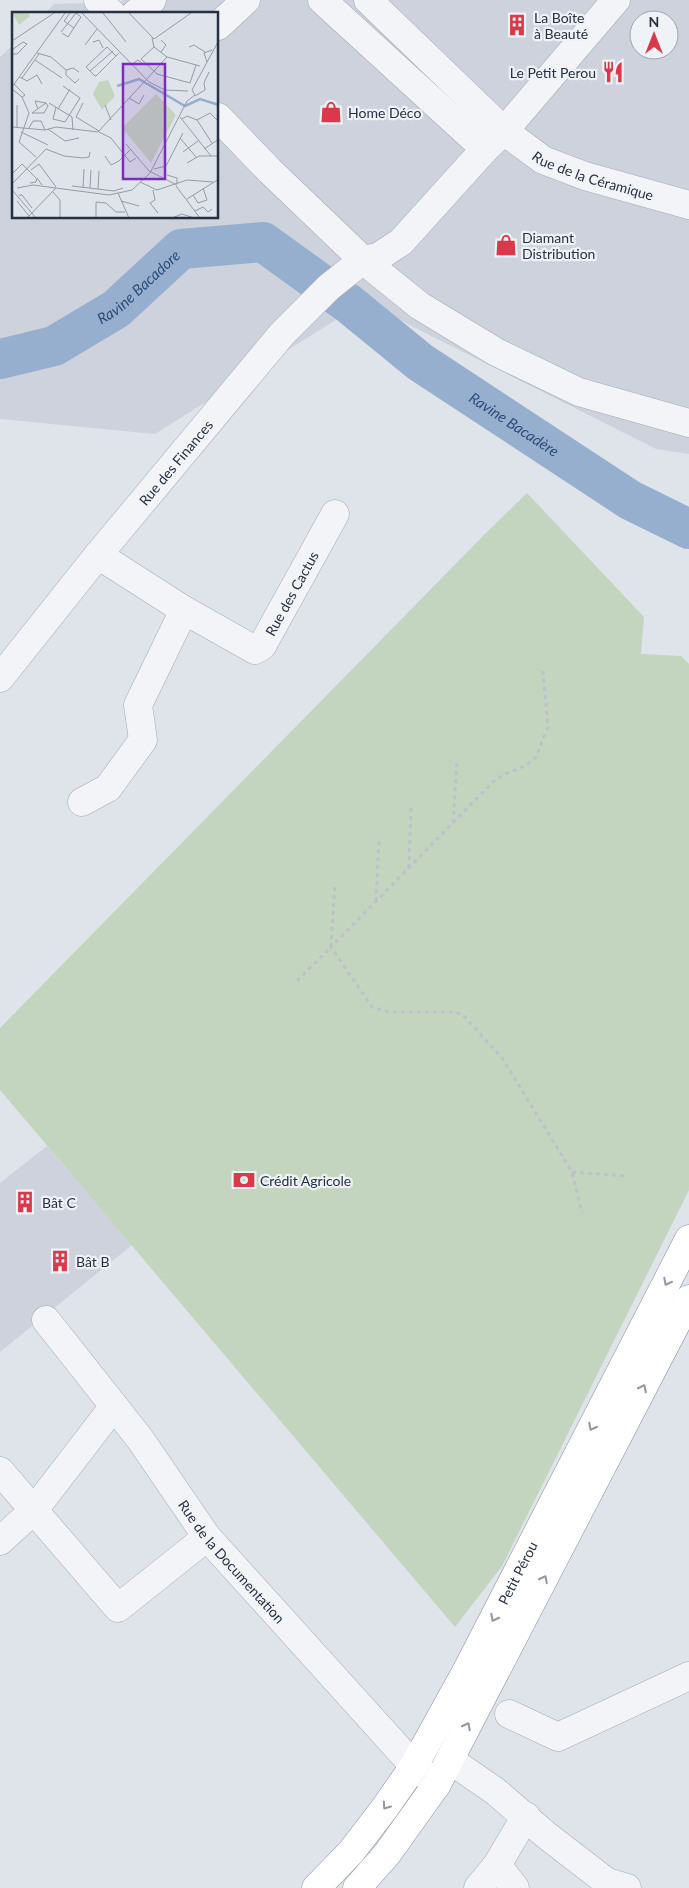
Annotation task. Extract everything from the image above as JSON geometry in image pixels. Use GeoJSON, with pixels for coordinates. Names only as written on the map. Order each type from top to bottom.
{"type":"FeatureCollection","features":[{"type":"Feature","properties":{"kind":"highway","name":"Petit Pérou"},"geometry":{"type":"LineString","coordinates":[[316,1888],[350,1852],[384,1809],[414,1766],[471,1662],[689,1239]]}},
{"type":"Feature","properties":{"kind":"highway","name":"Petit Pérou"},"geometry":{"type":"LineString","coordinates":[[357,1888],[387,1854],[437,1784],[689,1299]]}},
{"type":"Feature","properties":{"kind":"street"},"geometry":{"type":"LineString","coordinates":[[98,0],[110,12]]}},
{"type":"Feature","properties":{"kind":"street"},"geometry":{"type":"LineString","coordinates":[[137,12],[152,0]]}},
{"type":"Feature","properties":{"kind":"street"},"geometry":{"type":"LineString","coordinates":[[219,25],[246,0]]}},
{"type":"Feature","properties":{"kind":"street"},"geometry":{"type":"LineString","coordinates":[[322,0],[495,140]]}},
{"type":"Feature","properties":{"kind":"street"},"geometry":{"type":"LineString","coordinates":[[368,0],[495,140]]}},
{"type":"Feature","properties":{"kind":"street","name":"Rue des Finances"},"geometry":{"type":"LineString","coordinates":[[0,678],[98,555],[282,334],[314,301],[363,260],[378,257],[401,242],[495,140],[616,0]]}},
{"type":"Feature","properties":{"kind":"street"},"geometry":{"type":"LineString","coordinates":[[219,117],[270,171],[363,260],[420,306],[496,352],[579,392],[689,423]]}},
{"type":"Feature","properties":{"kind":"street","name":"Rue de la Céramique"},"geometry":{"type":"LineString","coordinates":[[495,140],[585,176],[689,205]]}},
{"type":"Feature","properties":{"kind":"street","name":"Rue des Cactus"},"geometry":{"type":"LineString","coordinates":[[98,555],[251,650],[259,649],[335,514]]}},
{"type":"Feature","properties":{"kind":"street"},"geometry":{"type":"LineString","coordinates":[[82,802],[108,788],[143,740],[138,705],[184,610]]}},
{"type":"Feature","properties":{"kind":"street","name":"Rue de la Documentation"},"geometry":{"type":"LineString","coordinates":[[46,1320],[140,1439],[207,1537],[414,1766],[437,1784]]}},
{"type":"Feature","properties":{"kind":"street"},"geometry":{"type":"LineString","coordinates":[[0,1541],[34,1510],[114,1406]]}},
{"type":"Feature","properties":{"kind":"street"},"geometry":{"type":"LineString","coordinates":[[0,1471],[118,1608],[207,1537]]}},
{"type":"Feature","properties":{"kind":"street"},"geometry":{"type":"LineString","coordinates":[[509,1714],[558,1737],[689,1676]]}},
{"type":"Feature","properties":{"kind":"street"},"geometry":{"type":"LineString","coordinates":[[450,1760],[495,1790],[608,1886]]}},
{"type":"Feature","properties":{"kind":"street"},"geometry":{"type":"LineString","coordinates":[[478,1888],[497,1865],[526,1816]]}},
{"type":"Feature","properties":{"kind":"street"},"geometry":{"type":"LineString","coordinates":[[497,1865],[515,1888]]}},
{"type":"Feature","properties":{"kind":"path"},"geometry":{"type":"LineString","coordinates":[[297,981],[494,781],[504,774],[526,765],[536,757],[548,727],[544,672]]}},
{"type":"Feature","properties":{"kind":"path"},"geometry":{"type":"LineString","coordinates":[[453,823],[456,761]]}},
{"type":"Feature","properties":{"kind":"path"},"geometry":{"type":"LineString","coordinates":[[409,868],[412,806]]}},
{"type":"Feature","properties":{"kind":"path"},"geometry":{"type":"LineString","coordinates":[[376,902],[379,839]]}},
{"type":"Feature","properties":{"kind":"path"},"geometry":{"type":"LineString","coordinates":[[335,883],[331,947],[372,1007],[389,1012],[455,1012],[463,1015],[502,1058],[572,1172],[582,1213]]}},
{"type":"Feature","properties":{"kind":"path"},"geometry":{"type":"LineString","coordinates":[[572,1172],[626,1176]]}},
{"type":"Feature","properties":{"kind":"shaded area"},"geometry":{"type":"Polygon","coordinates":[[[123,0],[689,0],[689,454],[656,449],[364,302],[155,434],[0,419],[0,57],[12,46],[12,219],[219,219],[219,12],[46,12],[54,4],[121,2],[123,0]]]}},
{"type":"Feature","properties":{"kind":"shaded area"},"geometry":{"type":"Polygon","coordinates":[[[47,1146],[132,1245],[0,1352],[0,1183],[47,1146]]]}},
{"type":"Feature","properties":{"kind":"green space"},"geometry":{"type":"Polygon","coordinates":[[[527,493],[644,617],[641,654],[681,656],[689,664],[689,1190],[502,1566],[455,1627],[0,1090],[0,1028],[527,493]]]}},
{"type":"Feature","properties":{"kind":"water"},"geometry":{"type":"Polygon","coordinates":[[[76,323],[86,337],[46,360],[0,378],[0,358],[59,340],[76,323]]]}},
{"type":"Feature","properties":{"kind":"waterway","name":"Ravine Bacadère"},"geometry":{"type":"LineString","coordinates":[[0,359],[54,346],[116,309],[181,249],[263,242],[349,304],[420,362],[630,500],[689,529]]}},
{"type":"Feature","properties":{"kind":"place","name":"La Boîte à Beauté"},"geometry":{"type":"Point","coordinates":[517,25]}},
{"type":"Feature","properties":{"kind":"place","name":"Le Petit Perou"},"geometry":{"type":"Point","coordinates":[613,72]}},
{"type":"Feature","properties":{"kind":"place","name":"Home Déco"},"geometry":{"type":"Point","coordinates":[331,112]}},
{"type":"Feature","properties":{"kind":"place","name":"Diamant Distribution"},"geometry":{"type":"Point","coordinates":[506,245]}},
{"type":"Feature","properties":{"kind":"place","name":"Crédit Agricole"},"geometry":{"type":"Point","coordinates":[244,1180]}},
{"type":"Feature","properties":{"kind":"place","name":"Bât C"},"geometry":{"type":"Point","coordinates":[25,1202]}},
{"type":"Feature","properties":{"kind":"place","name":"Bât B"},"geometry":{"type":"Point","coordinates":[60,1261]}},
{"type":"Feature","properties":{"kind":"water label","name":"Ravine Bacadore"},"geometry":{"type":"Point","coordinates":[137,286]}}]}
